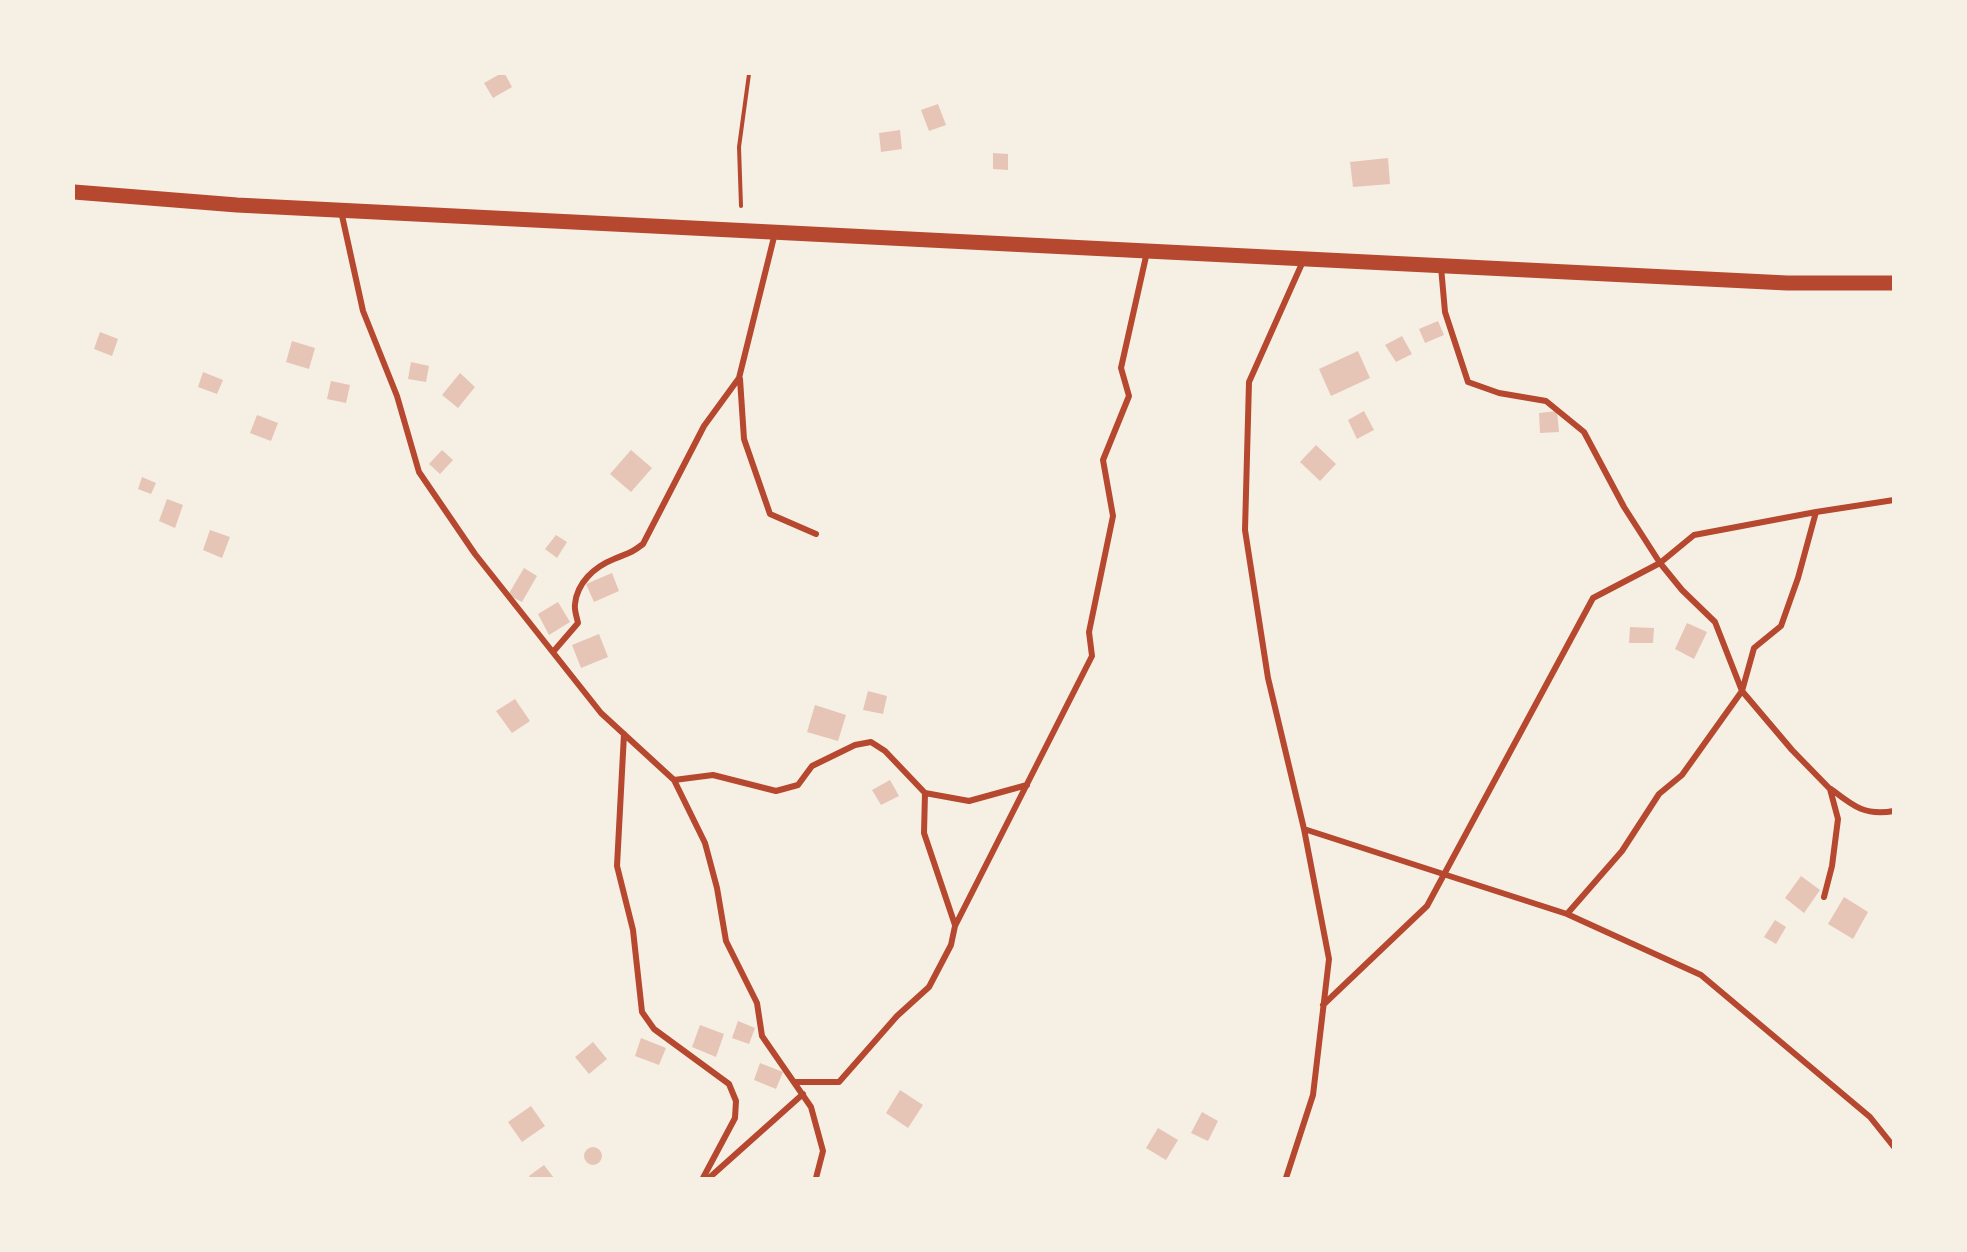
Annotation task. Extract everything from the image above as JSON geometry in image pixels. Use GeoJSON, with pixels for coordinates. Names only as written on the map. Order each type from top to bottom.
{"type":"FeatureCollection","features":[{"type":"Feature","properties":{"kind":"main road"},"geometry":{"type":"LineString","coordinates":[[74,192],[237,206],[775,233],[1786,283],[1893,283]]}},
{"type":"Feature","properties":{"kind":"street"},"geometry":{"type":"LineString","coordinates":[[341,211],[363,311],[397,396],[419,472],[475,554],[601,713],[674,780],[705,843],[717,888],[726,941],[757,1003],[762,1036],[811,1107],[823,1151],[816,1179]]}},
{"type":"Feature","properties":{"kind":"street"},"geometry":{"type":"LineString","coordinates":[[775,233],[740,378],[744,439],[770,514],[816,534]]}},
{"type":"Feature","properties":{"kind":"street"},"geometry":{"type":"LineString","coordinates":[[795,1082],[839,1082],[897,1016],[928,987],[951,945],[955,926],[1092,656],[1089,632],[1113,516],[1103,460],[1129,396],[1121,368],[1147,251]]}},
{"type":"Feature","properties":{"kind":"street"},"geometry":{"type":"LineString","coordinates":[[1286,1179],[1312,1095],[1329,959],[1304,829],[1268,678],[1245,530],[1249,382],[1304,259]]}},
{"type":"Feature","properties":{"kind":"street"},"geometry":{"type":"LineString","coordinates":[[1442,266],[1445,312],[1468,382],[1499,393],[1546,401],[1584,432],[1624,507],[1660,563],[1682,590],[1715,622],[1742,691],[1792,750],[1830,789],[1855,807],[1877,814],[1893,811]]}},
{"type":"Feature","properties":{"kind":"street"},"geometry":{"type":"LineString","coordinates":[[553,652],[578,623],[575,605],[582,582],[602,565],[629,555],[643,544],[704,426],[740,378]]}},
{"type":"Feature","properties":{"kind":"street"},"geometry":{"type":"LineString","coordinates":[[1323,1005],[1427,906],[1593,598],[1660,563],[1694,535],[1893,500]]}},
{"type":"Feature","properties":{"kind":"street"},"geometry":{"type":"LineString","coordinates":[[1567,914],[1622,851],[1659,794],[1682,775],[1742,691],[1754,648],[1780,626],[1798,578],[1816,512]]}},
{"type":"Feature","properties":{"kind":"street"},"geometry":{"type":"LineString","coordinates":[[624,734],[617,866],[633,930],[642,1012],[654,1029],[729,1084],[736,1101],[735,1118],[704,1179]]}},
{"type":"Feature","properties":{"kind":"street"},"geometry":{"type":"LineString","coordinates":[[674,780],[713,775],[776,791],[798,784],[812,766],[855,745],[872,742],[885,751],[925,793],[969,801],[1027,785]]}},
{"type":"Feature","properties":{"kind":"street"},"geometry":{"type":"LineString","coordinates":[[1824,897],[1832,866],[1838,819],[1830,789]]}},
{"type":"Feature","properties":{"kind":"street"},"geometry":{"type":"LineString","coordinates":[[925,793],[924,833],[955,926]]}},
{"type":"Feature","properties":{"kind":"street"},"geometry":{"type":"LineString","coordinates":[[1304,829],[1567,914],[1701,975],[1870,1117],[1893,1147]]}},
{"type":"Feature","properties":{"kind":"street"},"geometry":{"type":"LineString","coordinates":[[709,1179],[803,1094]]}},
{"type":"Feature","properties":{"kind":"path"},"geometry":{"type":"LineString","coordinates":[[742,231],[739,147],[749,74]]}},
{"type":"Feature","properties":{"kind":"building"},"geometry":{"type":"Polygon","coordinates":[[[500,74],[505,74],[512,87],[493,98],[484,83],[500,74]]]}},
{"type":"Feature","properties":{"kind":"building"},"geometry":{"type":"Polygon","coordinates":[[[938,104],[946,125],[929,131],[921,110],[938,104]]]}},
{"type":"Feature","properties":{"kind":"building"},"geometry":{"type":"Polygon","coordinates":[[[900,130],[902,149],[881,152],[879,133],[900,130]]]}},
{"type":"Feature","properties":{"kind":"building"},"geometry":{"type":"Polygon","coordinates":[[[993,153],[1008,154],[1008,170],[993,169],[993,153]]]}},
{"type":"Feature","properties":{"kind":"building"},"geometry":{"type":"Polygon","coordinates":[[[1388,158],[1390,184],[1353,187],[1350,162],[1388,158]]]}},
{"type":"Feature","properties":{"kind":"building"},"geometry":{"type":"Polygon","coordinates":[[[1438,321],[1444,335],[1425,343],[1419,329],[1438,321]]]}},
{"type":"Feature","properties":{"kind":"building"},"geometry":{"type":"Polygon","coordinates":[[[100,332],[118,339],[112,356],[94,349],[100,332]]]}},
{"type":"Feature","properties":{"kind":"building"},"geometry":{"type":"Polygon","coordinates":[[[1402,336],[1412,354],[1396,362],[1385,345],[1402,336]]]}},
{"type":"Feature","properties":{"kind":"building"},"geometry":{"type":"Polygon","coordinates":[[[292,341],[315,348],[309,369],[286,362],[292,341]]]}},
{"type":"Feature","properties":{"kind":"building"},"geometry":{"type":"Polygon","coordinates":[[[1358,351],[1370,378],[1331,396],[1319,369],[1358,351]]]}},
{"type":"Feature","properties":{"kind":"building"},"geometry":{"type":"Polygon","coordinates":[[[411,362],[429,366],[426,382],[408,379],[411,362]]]}},
{"type":"Feature","properties":{"kind":"building"},"geometry":{"type":"Polygon","coordinates":[[[203,372],[223,380],[217,394],[198,387],[203,372]]]}},
{"type":"Feature","properties":{"kind":"building"},"geometry":{"type":"Polygon","coordinates":[[[460,373],[475,387],[458,408],[442,395],[460,373]]]}},
{"type":"Feature","properties":{"kind":"building"},"geometry":{"type":"Polygon","coordinates":[[[331,381],[350,385],[346,403],[327,399],[331,381]]]}},
{"type":"Feature","properties":{"kind":"building"},"geometry":{"type":"Polygon","coordinates":[[[1364,411],[1374,430],[1357,439],[1348,420],[1364,411]]]}},
{"type":"Feature","properties":{"kind":"building"},"geometry":{"type":"Polygon","coordinates":[[[1557,411],[1559,432],[1540,433],[1539,413],[1557,411]]]}},
{"type":"Feature","properties":{"kind":"building"},"geometry":{"type":"Polygon","coordinates":[[[257,415],[278,423],[271,441],[250,433],[257,415]]]}},
{"type":"Feature","properties":{"kind":"building"},"geometry":{"type":"Polygon","coordinates":[[[1316,445],[1336,464],[1320,481],[1300,462],[1316,445]]]}},
{"type":"Feature","properties":{"kind":"building"},"geometry":{"type":"Polygon","coordinates":[[[442,450],[453,460],[440,474],[429,464],[442,450]]]}},
{"type":"Feature","properties":{"kind":"building"},"geometry":{"type":"Polygon","coordinates":[[[631,450],[652,468],[631,492],[610,474],[631,450]]]}},
{"type":"Feature","properties":{"kind":"building"},"geometry":{"type":"Polygon","coordinates":[[[142,477],[156,483],[151,494],[138,489],[142,477]]]}},
{"type":"Feature","properties":{"kind":"building"},"geometry":{"type":"Polygon","coordinates":[[[167,499],[183,505],[175,528],[159,521],[167,499]]]}},
{"type":"Feature","properties":{"kind":"building"},"geometry":{"type":"Polygon","coordinates":[[[210,530],[230,537],[222,558],[203,550],[210,530]]]}},
{"type":"Feature","properties":{"kind":"building"},"geometry":{"type":"Polygon","coordinates":[[[556,535],[567,542],[557,558],[545,549],[556,535]]]}},
{"type":"Feature","properties":{"kind":"building"},"geometry":{"type":"Polygon","coordinates":[[[524,568],[537,576],[522,602],[508,595],[524,568]]]}},
{"type":"Feature","properties":{"kind":"building"},"geometry":{"type":"Polygon","coordinates":[[[612,573],[619,591],[594,602],[586,584],[612,573]]]}},
{"type":"Feature","properties":{"kind":"building"},"geometry":{"type":"Polygon","coordinates":[[[558,602],[570,622],[549,635],[538,614],[558,602]]]}},
{"type":"Feature","properties":{"kind":"building"},"geometry":{"type":"Polygon","coordinates":[[[1687,623],[1707,632],[1694,659],[1675,649],[1687,623]]]}},
{"type":"Feature","properties":{"kind":"building"},"geometry":{"type":"Polygon","coordinates":[[[1630,627],[1654,628],[1653,643],[1629,643],[1630,627]]]}},
{"type":"Feature","properties":{"kind":"building"},"geometry":{"type":"Polygon","coordinates":[[[599,634],[608,657],[581,668],[572,645],[599,634]]]}},
{"type":"Feature","properties":{"kind":"building"},"geometry":{"type":"Polygon","coordinates":[[[868,691],[887,696],[883,714],[863,710],[868,691]]]}},
{"type":"Feature","properties":{"kind":"building"},"geometry":{"type":"Polygon","coordinates":[[[515,699],[530,721],[512,733],[496,711],[515,699]]]}},
{"type":"Feature","properties":{"kind":"building"},"geometry":{"type":"Polygon","coordinates":[[[815,705],[846,715],[838,741],[807,732],[815,705]]]}},
{"type":"Feature","properties":{"kind":"building"},"geometry":{"type":"Polygon","coordinates":[[[890,780],[899,796],[881,805],[872,790],[890,780]]]}},
{"type":"Feature","properties":{"kind":"building"},"geometry":{"type":"Polygon","coordinates":[[[1801,876],[1820,890],[1804,913],[1785,898],[1801,876]]]}},
{"type":"Feature","properties":{"kind":"building"},"geometry":{"type":"Polygon","coordinates":[[[1844,897],[1868,912],[1853,939],[1828,924],[1844,897]]]}},
{"type":"Feature","properties":{"kind":"building"},"geometry":{"type":"Polygon","coordinates":[[[1775,920],[1786,927],[1776,944],[1764,937],[1775,920]]]}},
{"type":"Feature","properties":{"kind":"building"},"geometry":{"type":"Polygon","coordinates":[[[738,1021],[755,1028],[749,1044],[732,1038],[738,1021]]]}},
{"type":"Feature","properties":{"kind":"building"},"geometry":{"type":"Polygon","coordinates":[[[700,1025],[724,1034],[716,1057],[692,1047],[700,1025]]]}},
{"type":"Feature","properties":{"kind":"building"},"geometry":{"type":"Polygon","coordinates":[[[641,1038],[666,1048],[659,1065],[635,1056],[641,1038]]]}},
{"type":"Feature","properties":{"kind":"building"},"geometry":{"type":"Polygon","coordinates":[[[593,1042],[607,1059],[589,1074],[575,1057],[593,1042]]]}},
{"type":"Feature","properties":{"kind":"building"},"geometry":{"type":"Polygon","coordinates":[[[760,1063],[783,1072],[776,1089],[754,1080],[760,1063]]]}},
{"type":"Feature","properties":{"kind":"building"},"geometry":{"type":"Polygon","coordinates":[[[900,1090],[923,1105],[908,1128],[886,1113],[900,1090]]]}},
{"type":"Feature","properties":{"kind":"building"},"geometry":{"type":"Polygon","coordinates":[[[531,1106],[545,1126],[522,1142],[508,1122],[531,1106]]]}},
{"type":"Feature","properties":{"kind":"building"},"geometry":{"type":"Polygon","coordinates":[[[1202,1112],[1218,1121],[1208,1141],[1191,1133],[1202,1112]]]}},
{"type":"Feature","properties":{"kind":"building"},"geometry":{"type":"Polygon","coordinates":[[[1158,1128],[1178,1140],[1166,1160],[1146,1148],[1158,1128]]]}},
{"type":"Feature","properties":{"kind":"building"},"geometry":{"type":"Polygon","coordinates":[[[593,1147],[599,1150],[602,1156],[599,1162],[593,1165],[587,1162],[584,1156],[587,1150],[593,1147]]]}},
{"type":"Feature","properties":{"kind":"building"},"geometry":{"type":"Polygon","coordinates":[[[544,1165],[554,1178],[530,1178],[529,1176],[544,1165]]]}}]}
